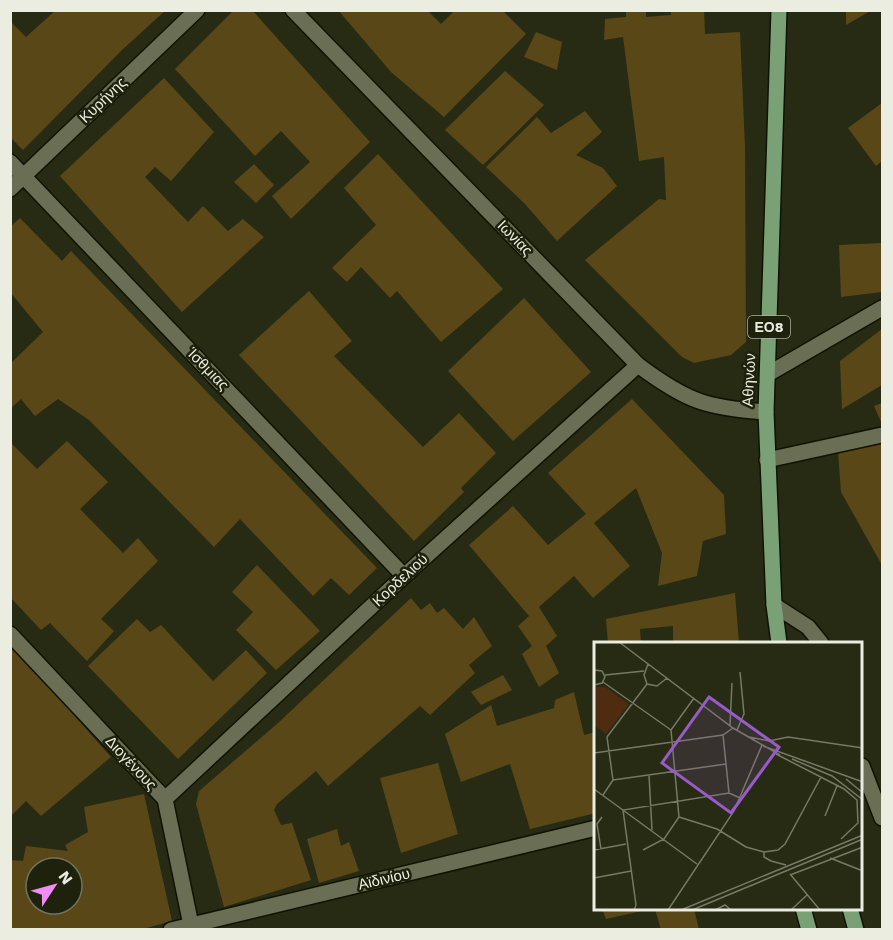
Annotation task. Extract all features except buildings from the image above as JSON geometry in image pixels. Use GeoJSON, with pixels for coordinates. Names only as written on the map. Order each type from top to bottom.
{"type":"FeatureCollection","features":[{"type":"Feature","properties":{"kind":"main road","name":"Αθηνών"},"geometry":{"type":"LineString","coordinates":[[779,10],[766,412],[774,605],[779,642]]}},
{"type":"Feature","properties":{"kind":"main road"},"geometry":{"type":"LineString","coordinates":[[803,910],[809,930]]}},
{"type":"Feature","properties":{"kind":"main road"},"geometry":{"type":"LineString","coordinates":[[850,910],[856,930]]}},
{"type":"Feature","properties":{"kind":"street","name":"Κυρήνης"},"geometry":{"type":"LineString","coordinates":[[10,189],[197,10]]}},
{"type":"Feature","properties":{"kind":"street","name":"Ιωνίας"},"geometry":{"type":"LineString","coordinates":[[294,10],[638,365],[669,388],[698,402],[721,409],[766,412]]}},
{"type":"Feature","properties":{"kind":"street","name":"Ίσθμιας"},"geometry":{"type":"LineString","coordinates":[[10,162],[404,576]]}},
{"type":"Feature","properties":{"kind":"street"},"geometry":{"type":"LineString","coordinates":[[768,374],[882,308]]}},
{"type":"Feature","properties":{"kind":"street","name":"Κορδελιού"},"geometry":{"type":"LineString","coordinates":[[165,799],[404,576],[638,365]]}},
{"type":"Feature","properties":{"kind":"street"},"geometry":{"type":"LineString","coordinates":[[767,460],[882,435]]}},
{"type":"Feature","properties":{"kind":"street"},"geometry":{"type":"LineString","coordinates":[[774,605],[808,627],[819,642]]}},
{"type":"Feature","properties":{"kind":"street","name":"Διογένους"},"geometry":{"type":"LineString","coordinates":[[10,634],[165,799],[191,925]]}},
{"type":"Feature","properties":{"kind":"street"},"geometry":{"type":"LineString","coordinates":[[863,771],[882,818]]}},
{"type":"Feature","properties":{"kind":"street","name":"Αϊδινίου"},"geometry":{"type":"LineString","coordinates":[[171,930],[594,828]]}}]}
